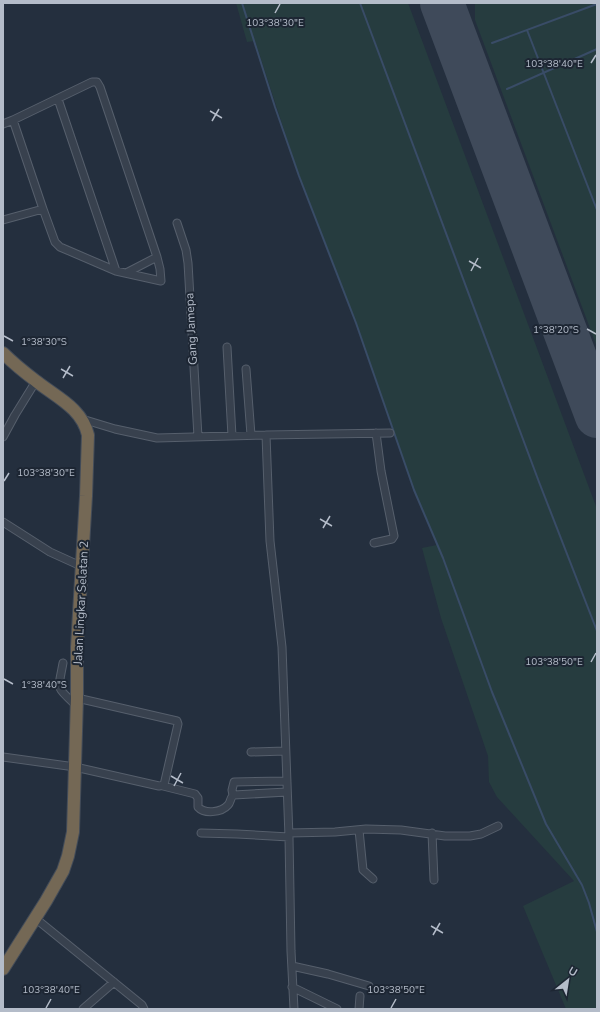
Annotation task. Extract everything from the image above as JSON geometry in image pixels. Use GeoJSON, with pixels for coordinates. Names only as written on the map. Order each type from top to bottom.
{"type":"FeatureCollection","features":[{"type":"Feature","properties":{"kind":"highway","name":"Jalan Lingkar Selatan 2"},"geometry":{"type":"LineString","coordinates":[[3,353],[36,381],[71,406],[82,419],[86,426],[88,435],[77,647],[73,832],[63,871],[3,968]]}},
{"type":"Feature","properties":{"kind":"street"},"geometry":{"type":"LineString","coordinates":[[3,124],[92,82],[95,81],[99,84],[157,257],[161,280],[116,272],[60,247],[55,242],[12,120]]}},
{"type":"Feature","properties":{"kind":"street"},"geometry":{"type":"LineString","coordinates":[[58,99],[116,272]]}},
{"type":"Feature","properties":{"kind":"street"},"geometry":{"type":"LineString","coordinates":[[3,220],[43,209]]}},
{"type":"Feature","properties":{"kind":"street","name":"Gang Jamepa"},"geometry":{"type":"LineString","coordinates":[[177,223],[186,250],[188,263],[198,437]]}},
{"type":"Feature","properties":{"kind":"street"},"geometry":{"type":"LineString","coordinates":[[126,273],[157,257]]}},
{"type":"Feature","properties":{"kind":"street"},"geometry":{"type":"LineString","coordinates":[[227,348],[232,436]]}},
{"type":"Feature","properties":{"kind":"street"},"geometry":{"type":"LineString","coordinates":[[246,369],[251,435]]}},
{"type":"Feature","properties":{"kind":"street"},"geometry":{"type":"LineString","coordinates":[[3,437],[15,414],[36,381]]}},
{"type":"Feature","properties":{"kind":"street"},"geometry":{"type":"LineString","coordinates":[[82,419],[115,429],[157,438],[266,434],[390,433]]}},
{"type":"Feature","properties":{"kind":"street"},"geometry":{"type":"LineString","coordinates":[[266,434],[270,541],[282,647],[289,835],[292,988],[294,1009]]}},
{"type":"Feature","properties":{"kind":"street"},"geometry":{"type":"LineString","coordinates":[[374,543],[392,539],[394,536],[381,471],[376,434]]}},
{"type":"Feature","properties":{"kind":"street"},"geometry":{"type":"LineString","coordinates":[[3,522],[50,552],[82,568]]}},
{"type":"Feature","properties":{"kind":"street"},"geometry":{"type":"LineString","coordinates":[[63,663],[59,687],[61,692],[77,702],[177,721],[178,724],[166,783],[163,786]]}},
{"type":"Feature","properties":{"kind":"street"},"geometry":{"type":"LineString","coordinates":[[251,752],[285,751]]}},
{"type":"Feature","properties":{"kind":"street"},"geometry":{"type":"LineString","coordinates":[[3,757],[75,767],[195,794],[198,798],[198,806],[204,811],[218,811],[229,804],[233,795],[232,784],[234,782],[286,780]]}},
{"type":"Feature","properties":{"kind":"street"},"geometry":{"type":"LineString","coordinates":[[233,795],[244,793],[287,792]]}},
{"type":"Feature","properties":{"kind":"street"},"geometry":{"type":"LineString","coordinates":[[201,833],[289,835],[359,830],[401,830],[432,833],[445,836],[470,836],[481,834],[498,826]]}},
{"type":"Feature","properties":{"kind":"street"},"geometry":{"type":"LineString","coordinates":[[359,830],[363,870],[373,880]]}},
{"type":"Feature","properties":{"kind":"street"},"geometry":{"type":"LineString","coordinates":[[432,833],[434,880]]}},
{"type":"Feature","properties":{"kind":"street"},"geometry":{"type":"LineString","coordinates":[[35,918],[142,1005],[144,1009]]}},
{"type":"Feature","properties":{"kind":"street"},"geometry":{"type":"LineString","coordinates":[[292,966],[328,974],[369,986]]}},
{"type":"Feature","properties":{"kind":"street"},"geometry":{"type":"LineString","coordinates":[[83,1009],[114,982]]}},
{"type":"Feature","properties":{"kind":"street"},"geometry":{"type":"LineString","coordinates":[[292,988],[337,1009]]}},
{"type":"Feature","properties":{"kind":"street"},"geometry":{"type":"LineString","coordinates":[[359,1009],[360,996]]}},
{"type":"Feature","properties":{"kind":"green space"},"geometry":{"type":"Polygon","coordinates":[[[236,3],[408,3],[597,509],[597,1009],[566,1009],[523,906],[574,881],[497,797],[489,782],[488,756],[441,618],[422,548],[437,545],[414,490],[356,323],[299,176],[255,41],[247,42],[236,3]]]}},
{"type":"Feature","properties":{"kind":"green space"},"geometry":{"type":"Polygon","coordinates":[[[475,3],[597,3],[597,347],[475,20],[475,3]]]}},
{"type":"Feature","properties":{"kind":"waterway"},"geometry":{"type":"LineString","coordinates":[[242,3],[275,107],[299,176],[356,323],[414,490],[443,558],[492,692],[546,824],[582,885],[597,932]]}},
{"type":"Feature","properties":{"kind":"waterway"},"geometry":{"type":"LineString","coordinates":[[360,3],[539,482],[597,631]]}},
{"type":"Feature","properties":{"kind":"waterway"},"geometry":{"type":"LineString","coordinates":[[492,43],[597,4]]}},
{"type":"Feature","properties":{"kind":"waterway"},"geometry":{"type":"LineString","coordinates":[[527,30],[597,210]]}},
{"type":"Feature","properties":{"kind":"waterway"},"geometry":{"type":"LineString","coordinates":[[507,89],[597,49]]}},
{"type":"Feature","properties":{"kind":"runway"},"geometry":{"type":"LineString","coordinates":[[442,3],[597,416]]}}]}
